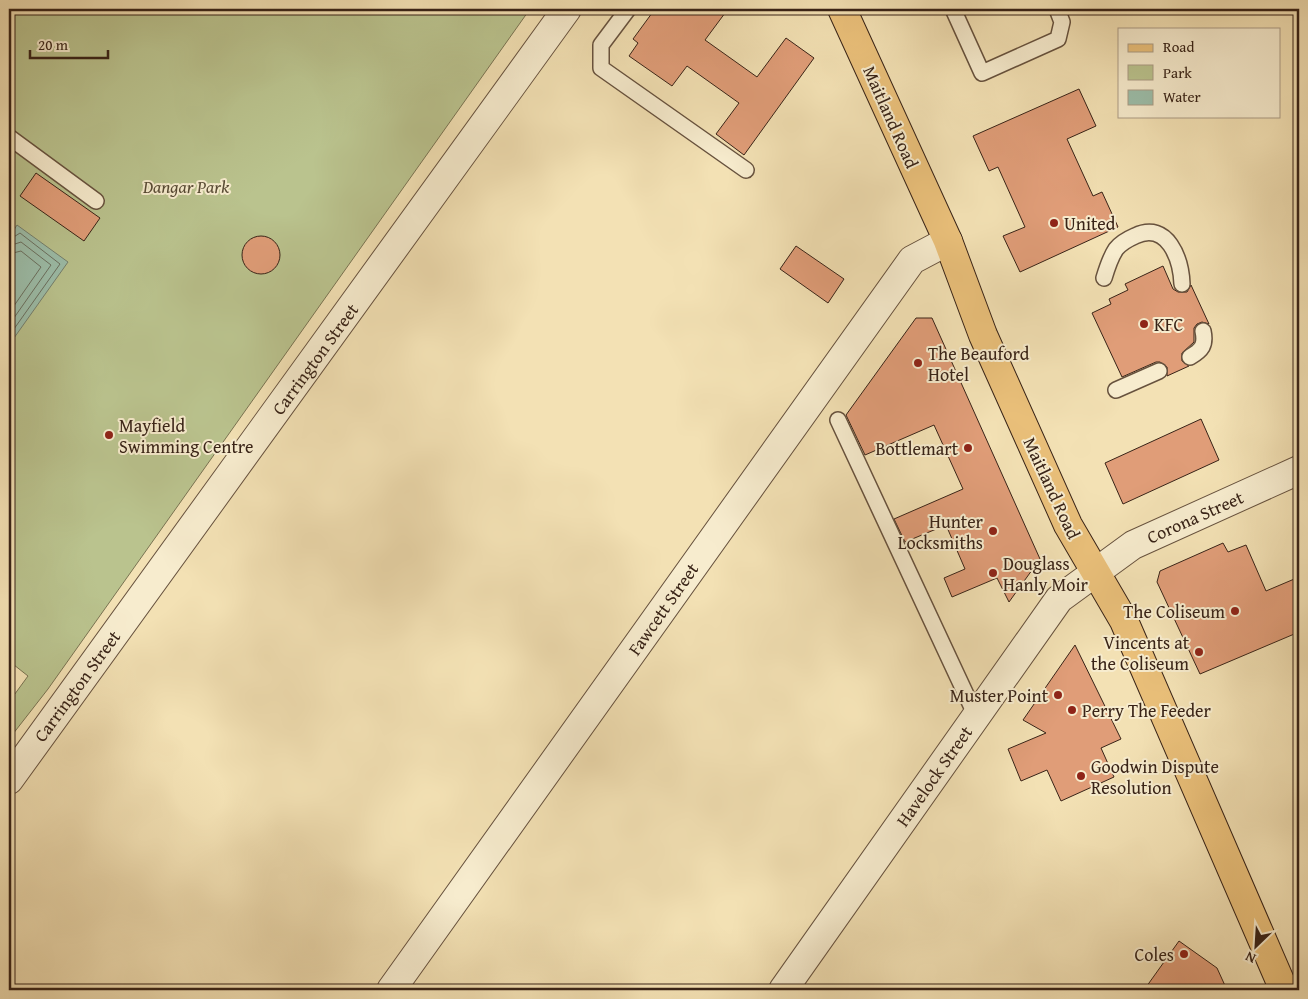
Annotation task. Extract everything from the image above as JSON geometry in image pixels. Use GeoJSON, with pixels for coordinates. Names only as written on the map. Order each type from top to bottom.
{"type":"FeatureCollection","features":[{"type":"Feature","properties":{"kind":"main road","name":"Maitland Road"},"geometry":{"type":"LineString","coordinates":[[842,9],[948,241],[984,335],[1028,436],[1074,538],[1124,621],[1284,990]]}},
{"type":"Feature","properties":{"kind":"street","name":"Carrington Street"},"geometry":{"type":"LineString","coordinates":[[9,780],[567,9]]}},
{"type":"Feature","properties":{"kind":"street","name":"Fawcett Street"},"geometry":{"type":"LineString","coordinates":[[391,990],[912,260],[948,241]]}},
{"type":"Feature","properties":{"kind":"street","name":"Corona Street"},"geometry":{"type":"LineString","coordinates":[[1095,572],[1133,546],[1299,470]]}},
{"type":"Feature","properties":{"kind":"street","name":"Havelock Street"},"geometry":{"type":"LineString","coordinates":[[783,990],[1060,598],[1095,572]]}},
{"type":"Feature","properties":{"kind":"lane"},"geometry":{"type":"LineString","coordinates":[[628,9],[601,45],[601,68],[746,170]]}},
{"type":"Feature","properties":{"kind":"lane"},"geometry":{"type":"LineString","coordinates":[[953,9],[982,73],[1058,39],[1062,22],[1057,9]]}},
{"type":"Feature","properties":{"kind":"lane"},"geometry":{"type":"LineString","coordinates":[[9,137],[96,201]]}},
{"type":"Feature","properties":{"kind":"lane"},"geometry":{"type":"LineString","coordinates":[[1104,278],[1117,248],[1127,239],[1144,232],[1161,236],[1172,245],[1181,265],[1182,284]]}},
{"type":"Feature","properties":{"kind":"lane"},"geometry":{"type":"LineString","coordinates":[[1190,357],[1202,350],[1206,341],[1204,331]]}},
{"type":"Feature","properties":{"kind":"lane"},"geometry":{"type":"LineString","coordinates":[[1116,390],[1159,371]]}},
{"type":"Feature","properties":{"kind":"lane"},"geometry":{"type":"LineString","coordinates":[[838,420],[976,716]]}},
{"type":"Feature","properties":{"kind":"green space","name":"Dangar Park"},"geometry":{"type":"Polygon","coordinates":[[[9,9],[530,9],[48,689],[9,739],[9,702],[28,676],[9,661],[9,9]]]}},
{"type":"Feature","properties":{"kind":"water"},"geometry":{"type":"Polygon","coordinates":[[[17,225],[68,262],[9,345],[9,238],[17,225]]]}},
{"type":"Feature","properties":{"kind":"building"},"geometry":{"type":"Polygon","coordinates":[[[655,9],[728,9],[705,40],[757,77],[786,38],[814,58],[744,155],[716,134],[739,103],[687,66],[672,86],[629,56],[638,43],[633,39],[655,9]]]}},
{"type":"Feature","properties":{"kind":"building"},"geometry":{"type":"Polygon","coordinates":[[[1079,89],[1096,126],[1067,139],[1093,196],[1102,192],[1118,227],[1020,272],[1003,236],[1025,227],[998,167],[989,171],[973,136],[1079,89]]]}},
{"type":"Feature","properties":{"kind":"building"},"geometry":{"type":"Polygon","coordinates":[[[36,173],[100,218],[84,241],[20,196],[36,173]]]}},
{"type":"Feature","properties":{"kind":"building"},"geometry":{"type":"Polygon","coordinates":[[[261,236],[268,237],[274,242],[279,248],[279,262],[274,268],[268,273],[261,274],[254,273],[248,268],[243,262],[242,255],[243,248],[248,242],[254,237],[261,236]]]}},
{"type":"Feature","properties":{"kind":"building"},"geometry":{"type":"Polygon","coordinates":[[[796,246],[844,279],[828,303],[780,269],[796,246]]]}},
{"type":"Feature","properties":{"kind":"building","name":"KFC"},"geometry":{"type":"Polygon","coordinates":[[[1163,266],[1173,289],[1178,292],[1187,292],[1191,285],[1209,324],[1202,322],[1197,324],[1194,328],[1194,342],[1182,353],[1182,361],[1189,366],[1167,376],[1167,367],[1160,362],[1156,362],[1122,377],[1092,313],[1111,304],[1109,299],[1128,290],[1125,284],[1163,266]]]}},
{"type":"Feature","properties":{"kind":"building"},"geometry":{"type":"Polygon","coordinates":[[[916,318],[932,318],[1040,559],[1009,602],[997,578],[952,597],[944,578],[965,569],[946,525],[905,542],[894,519],[963,489],[934,425],[865,455],[846,415],[916,318]]]}},
{"type":"Feature","properties":{"kind":"building"},"geometry":{"type":"Polygon","coordinates":[[[1201,419],[1219,460],[1123,504],[1105,463],[1201,419]]]}},
{"type":"Feature","properties":{"kind":"building","name":"The Coliseum"},"geometry":{"type":"Polygon","coordinates":[[[1223,543],[1228,552],[1246,545],[1266,591],[1299,577],[1299,632],[1200,674],[1157,582],[1160,571],[1223,543]]]}},
{"type":"Feature","properties":{"kind":"building"},"geometry":{"type":"Polygon","coordinates":[[[1075,645],[1121,739],[1101,748],[1114,777],[1061,801],[1047,770],[1021,781],[1008,749],[1046,733],[1023,720],[1075,645]]]}},
{"type":"Feature","properties":{"kind":"building","name":"Coles"},"geometry":{"type":"Polygon","coordinates":[[[1179,941],[1217,968],[1227,990],[1144,990],[1179,941]]]}},
{"type":"Feature","properties":{"kind":"place","name":"United"},"geometry":{"type":"Point","coordinates":[1054,223]}},
{"type":"Feature","properties":{"kind":"place","name":"KFC"},"geometry":{"type":"Point","coordinates":[1144,324]}},
{"type":"Feature","properties":{"kind":"place","name":"The Beauford Hotel"},"geometry":{"type":"Point","coordinates":[918,363]}},
{"type":"Feature","properties":{"kind":"place","name":"Mayfield Swimming Centre"},"geometry":{"type":"Point","coordinates":[109,435]}},
{"type":"Feature","properties":{"kind":"place","name":"Bottlemart"},"geometry":{"type":"Point","coordinates":[968,448]}},
{"type":"Feature","properties":{"kind":"place","name":"Hunter Locksmiths"},"geometry":{"type":"Point","coordinates":[993,531]}},
{"type":"Feature","properties":{"kind":"place","name":"Douglass Hanly Moir"},"geometry":{"type":"Point","coordinates":[993,573]}},
{"type":"Feature","properties":{"kind":"place","name":"The Coliseum"},"geometry":{"type":"Point","coordinates":[1235,611]}},
{"type":"Feature","properties":{"kind":"place","name":"Vincents at the Coliseum"},"geometry":{"type":"Point","coordinates":[1199,652]}},
{"type":"Feature","properties":{"kind":"place","name":"Muster Point"},"geometry":{"type":"Point","coordinates":[1058,695]}},
{"type":"Feature","properties":{"kind":"place","name":"Perry The Feeder"},"geometry":{"type":"Point","coordinates":[1072,710]}},
{"type":"Feature","properties":{"kind":"place","name":"Goodwin Dispute Resolution"},"geometry":{"type":"Point","coordinates":[1081,776]}},
{"type":"Feature","properties":{"kind":"place","name":"Coles"},"geometry":{"type":"Point","coordinates":[1184,954]}}]}
